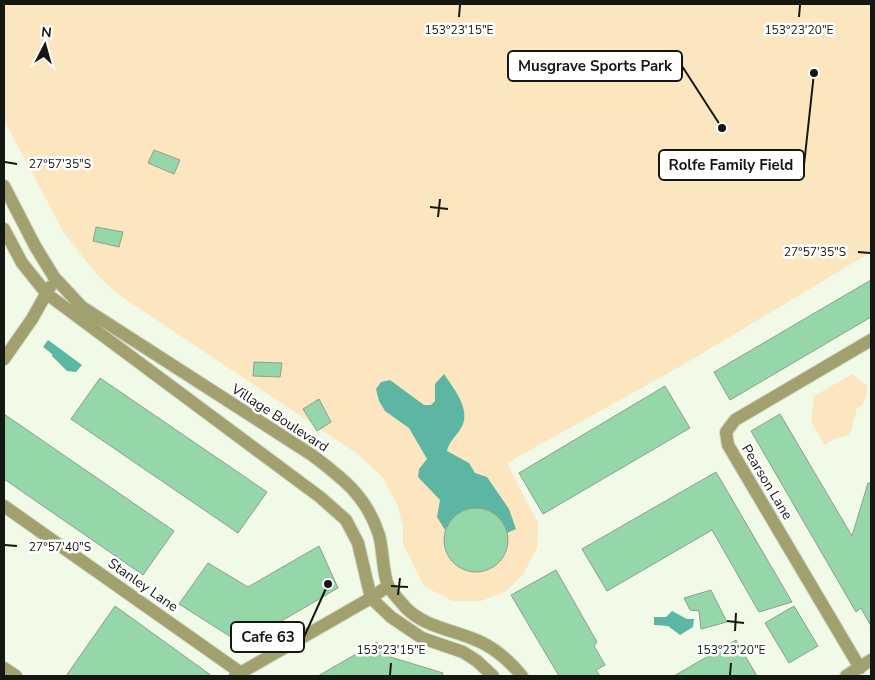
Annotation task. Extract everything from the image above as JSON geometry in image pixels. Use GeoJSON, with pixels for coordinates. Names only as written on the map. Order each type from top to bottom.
{"type":"FeatureCollection","features":[{"type":"Feature","properties":{"kind":"street","name":"Village Boulevard"},"geometry":{"type":"LineString","coordinates":[[4,186],[54,277],[82,307],[312,455],[347,482],[363,500],[374,521],[379,536],[388,586]]}},
{"type":"Feature","properties":{"kind":"street"},"geometry":{"type":"LineString","coordinates":[[4,229],[22,263],[47,294],[320,497],[346,520],[358,543],[371,598],[391,616],[422,638],[463,652],[477,661],[493,676]]}},
{"type":"Feature","properties":{"kind":"street"},"geometry":{"type":"LineString","coordinates":[[4,359],[47,294],[54,277]]}},
{"type":"Feature","properties":{"kind":"street","name":"Pearson Lane"},"geometry":{"type":"LineString","coordinates":[[860,668],[728,445],[726,432],[735,420],[871,340]]}},
{"type":"Feature","properties":{"kind":"street","name":"Stanley Lane"},"geometry":{"type":"LineString","coordinates":[[4,506],[238,674]]}},
{"type":"Feature","properties":{"kind":"street"},"geometry":{"type":"LineString","coordinates":[[238,674],[371,598],[388,586],[411,612],[435,627],[473,638],[501,654],[522,676]]}},
{"type":"Feature","properties":{"kind":"street"},"geometry":{"type":"LineString","coordinates":[[846,676],[871,660]]}},
{"type":"Feature","properties":{"kind":"street"},"geometry":{"type":"LineString","coordinates":[[4,668],[16,676]]}},
{"type":"Feature","properties":{"kind":"shaded area"},"geometry":{"type":"Polygon","coordinates":[[[4,4],[871,4],[871,252],[681,366],[507,463],[538,523],[537,548],[523,575],[505,592],[481,601],[452,601],[424,586],[403,544],[403,526],[397,504],[383,478],[359,455],[119,295],[99,277],[64,233],[4,120],[4,4]]]}},
{"type":"Feature","properties":{"kind":"shaded area"},"geometry":{"type":"Polygon","coordinates":[[[852,374],[867,386],[867,393],[862,406],[857,408],[850,435],[834,439],[824,445],[811,421],[814,396],[852,374]]]}},
{"type":"Feature","properties":{"kind":"water"},"geometry":{"type":"Polygon","coordinates":[[[48,340],[82,365],[76,372],[67,371],[43,347],[48,340]]]}},
{"type":"Feature","properties":{"kind":"water"},"geometry":{"type":"Polygon","coordinates":[[[444,374],[457,393],[464,414],[461,428],[447,451],[469,463],[475,473],[487,477],[509,509],[516,529],[507,533],[501,522],[494,515],[486,510],[477,508],[468,509],[460,513],[445,530],[437,517],[440,500],[418,477],[419,469],[427,459],[409,428],[385,411],[379,401],[376,389],[381,382],[390,380],[424,405],[431,405],[435,401],[435,384],[444,374]]]}},
{"type":"Feature","properties":{"kind":"water"},"geometry":{"type":"Polygon","coordinates":[[[672,611],[687,619],[694,619],[693,627],[680,635],[668,626],[654,625],[654,617],[666,617],[672,611]]]}},
{"type":"Feature","properties":{"kind":"building"},"geometry":{"type":"Polygon","coordinates":[[[154,150],[180,160],[174,174],[148,163],[154,150]]]}},
{"type":"Feature","properties":{"kind":"building"},"geometry":{"type":"Polygon","coordinates":[[[96,227],[123,232],[119,247],[93,241],[96,227]]]}},
{"type":"Feature","properties":{"kind":"building"},"geometry":{"type":"Polygon","coordinates":[[[871,280],[871,317],[730,400],[714,372],[871,280]]]}},
{"type":"Feature","properties":{"kind":"building"},"geometry":{"type":"Polygon","coordinates":[[[254,362],[282,363],[280,377],[253,376],[254,362]]]}},
{"type":"Feature","properties":{"kind":"building"},"geometry":{"type":"Polygon","coordinates":[[[100,378],[267,492],[238,533],[71,419],[100,378]]]}},
{"type":"Feature","properties":{"kind":"building"},"geometry":{"type":"Polygon","coordinates":[[[665,386],[690,428],[543,514],[519,473],[665,386]]]}},
{"type":"Feature","properties":{"kind":"building"},"geometry":{"type":"Polygon","coordinates":[[[319,399],[331,422],[317,431],[303,409],[319,399]]]}},
{"type":"Feature","properties":{"kind":"building"},"geometry":{"type":"Polygon","coordinates":[[[4,414],[174,531],[143,575],[4,479],[4,414]]]}},
{"type":"Feature","properties":{"kind":"building"},"geometry":{"type":"Polygon","coordinates":[[[780,414],[852,536],[868,483],[871,483],[871,626],[861,608],[856,612],[751,431],[780,414]]]}},
{"type":"Feature","properties":{"kind":"building"},"geometry":{"type":"Polygon","coordinates":[[[716,472],[792,602],[759,612],[712,530],[607,591],[582,549],[716,472]]]}},
{"type":"Feature","properties":{"kind":"building"},"geometry":{"type":"Polygon","coordinates":[[[476,508],[494,514],[502,522],[508,540],[502,558],[494,566],[476,572],[458,566],[450,558],[444,540],[450,522],[458,514],[476,508]]]}},
{"type":"Feature","properties":{"kind":"building"},"geometry":{"type":"Polygon","coordinates":[[[319,546],[338,588],[242,644],[179,604],[208,563],[248,587],[319,546]]]}},
{"type":"Feature","properties":{"kind":"building"},"geometry":{"type":"Polygon","coordinates":[[[556,570],[597,642],[594,646],[605,665],[596,670],[600,676],[559,676],[511,595],[556,570]]]}},
{"type":"Feature","properties":{"kind":"building"},"geometry":{"type":"Polygon","coordinates":[[[711,590],[727,622],[701,629],[699,611],[690,610],[684,598],[711,590]]]}},
{"type":"Feature","properties":{"kind":"building"},"geometry":{"type":"Polygon","coordinates":[[[115,606],[212,676],[66,676],[115,606]]]}},
{"type":"Feature","properties":{"kind":"building"},"geometry":{"type":"Polygon","coordinates":[[[794,606],[818,646],[789,663],[765,623],[794,606]]]}},
{"type":"Feature","properties":{"kind":"building"},"geometry":{"type":"Polygon","coordinates":[[[736,640],[757,676],[674,676],[736,640]]]}},
{"type":"Feature","properties":{"kind":"building"},"geometry":{"type":"Polygon","coordinates":[[[377,642],[384,655],[443,673],[442,676],[318,676],[377,642]]]}},
{"type":"Feature","properties":{"kind":"place","name":"Rolfe Family Field"},"geometry":{"type":"Point","coordinates":[814,73]}},
{"type":"Feature","properties":{"kind":"place","name":"Musgrave Sports Park"},"geometry":{"type":"Point","coordinates":[722,128]}},
{"type":"Feature","properties":{"kind":"place","name":"Cafe 63"},"geometry":{"type":"Point","coordinates":[328,584]}}]}
